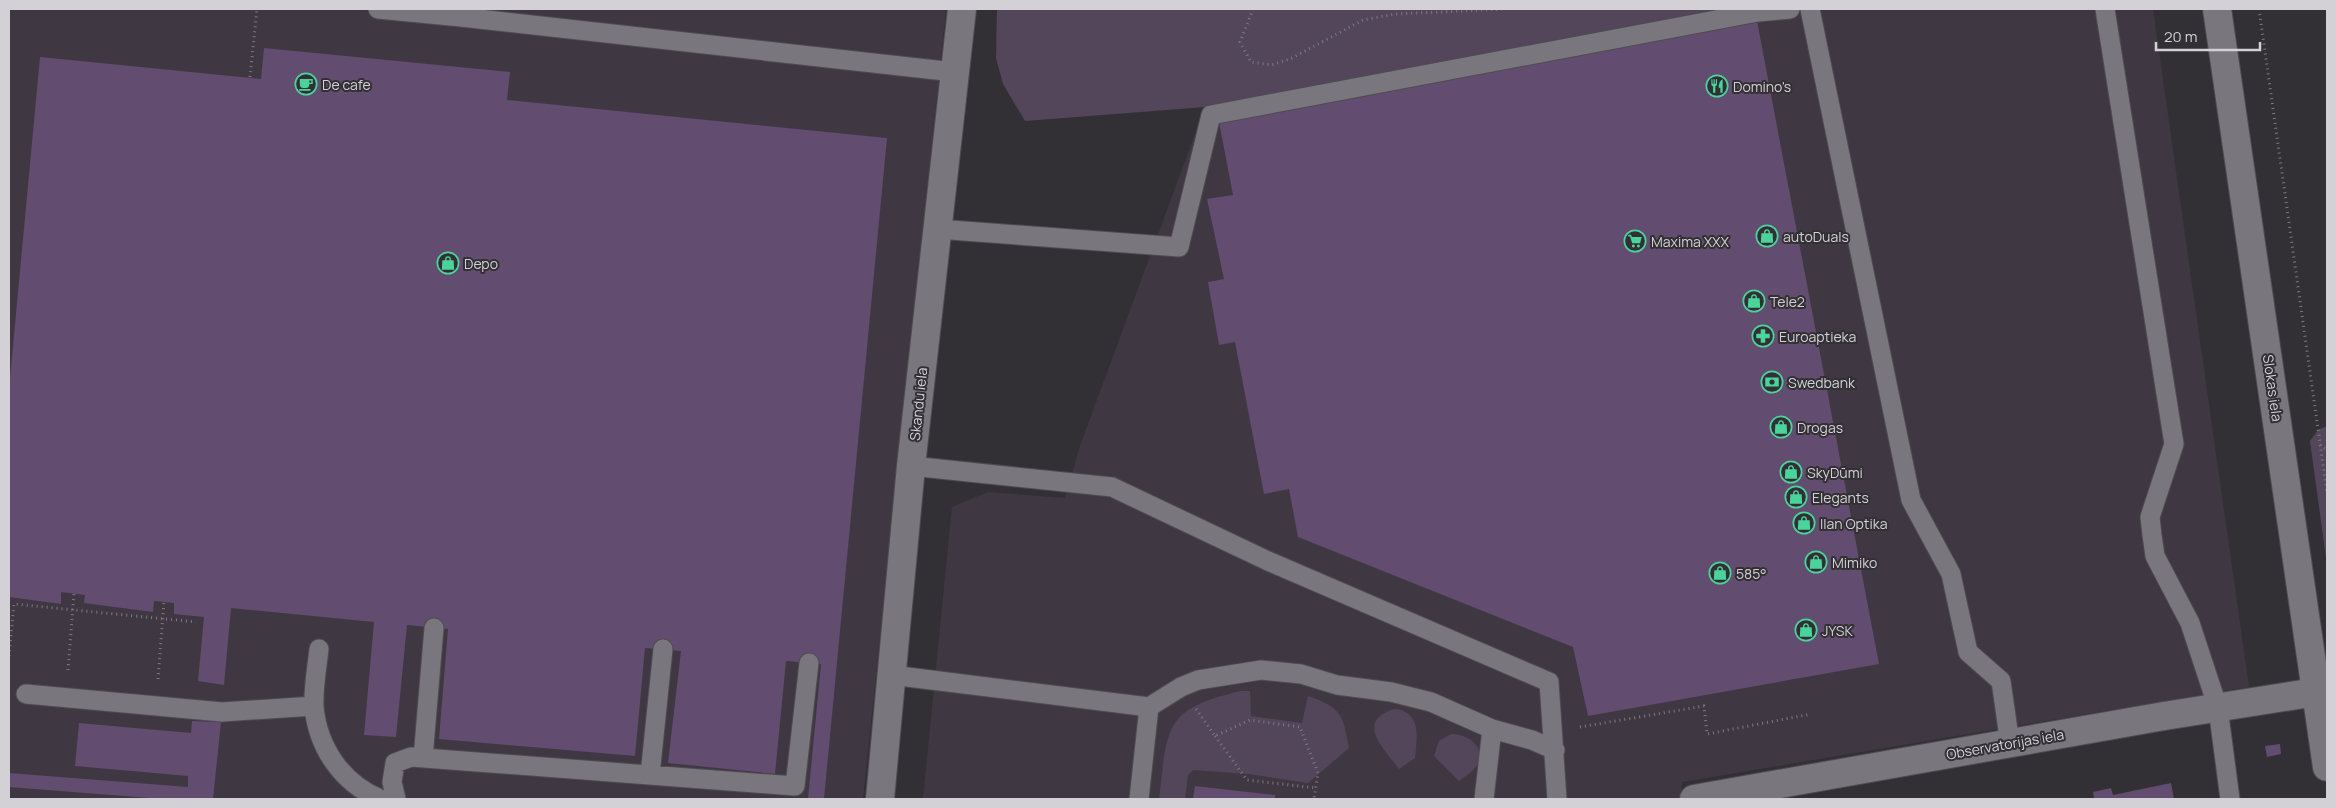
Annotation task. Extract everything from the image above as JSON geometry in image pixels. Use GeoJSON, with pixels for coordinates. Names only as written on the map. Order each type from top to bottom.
{"type":"FeatureCollection","features":[{"type":"Feature","properties":{"kind":"street","name":"Skandu iela"},"geometry":{"type":"LineString","coordinates":[[880,799],[911,466],[962,9]]}},
{"type":"Feature","properties":{"kind":"street","name":"Slokas iela"},"geometry":{"type":"LineString","coordinates":[[2217,9],[2277,411],[2316,692],[2325,737],[2327,767]]}},
{"type":"Feature","properties":{"kind":"street","name":"Observatorijas iela"},"geometry":{"type":"LineString","coordinates":[[1691,799],[2316,692]]}},
{"type":"Feature","properties":{"kind":"lane"},"geometry":{"type":"LineString","coordinates":[[378,9],[462,13],[954,72]]}},
{"type":"Feature","properties":{"kind":"lane"},"geometry":{"type":"LineString","coordinates":[[937,229],[1179,247],[1211,115],[1758,12],[1790,9]]}},
{"type":"Feature","properties":{"kind":"lane"},"geometry":{"type":"LineString","coordinates":[[1810,9],[1911,500],[1951,574],[1968,652],[2001,681],[2010,744]]}},
{"type":"Feature","properties":{"kind":"lane"},"geometry":{"type":"LineString","coordinates":[[2105,9],[2174,444],[2150,517],[2155,556],[2190,623],[2218,708],[2230,799]]}},
{"type":"Feature","properties":{"kind":"lane"},"geometry":{"type":"LineString","coordinates":[[911,466],[1112,487],[1268,561],[1549,682],[1557,799]]}},
{"type":"Feature","properties":{"kind":"lane"},"geometry":{"type":"LineString","coordinates":[[423,758],[434,628]]}},
{"type":"Feature","properties":{"kind":"lane"},"geometry":{"type":"LineString","coordinates":[[319,649],[314,706],[320,734],[333,762],[347,780],[380,799]]}},
{"type":"Feature","properties":{"kind":"lane"},"geometry":{"type":"LineString","coordinates":[[650,775],[663,649]]}},
{"type":"Feature","properties":{"kind":"lane"},"geometry":{"type":"LineString","coordinates":[[396,799],[392,782],[395,763],[411,757],[795,786],[808,663]]}},
{"type":"Feature","properties":{"kind":"lane"},"geometry":{"type":"LineString","coordinates":[[891,675],[1149,707],[1198,680],[1262,670],[1301,674],[1337,685],[1391,692],[1430,702],[1492,729],[1532,740],[1555,750]]}},
{"type":"Feature","properties":{"kind":"lane"},"geometry":{"type":"LineString","coordinates":[[26,694],[222,712],[314,706]]}},
{"type":"Feature","properties":{"kind":"lane"},"geometry":{"type":"LineString","coordinates":[[1139,799],[1149,707]]}},
{"type":"Feature","properties":{"kind":"lane"},"geometry":{"type":"LineString","coordinates":[[1484,799],[1492,729]]}},
{"type":"Feature","properties":{"kind":"path"},"geometry":{"type":"LineString","coordinates":[[250,78],[257,9]]}},
{"type":"Feature","properties":{"kind":"path"},"geometry":{"type":"LineString","coordinates":[[1253,9],[1240,42],[1251,62],[1272,65],[1292,58],[1363,20],[1396,14],[1506,9]]}},
{"type":"Feature","properties":{"kind":"path"},"geometry":{"type":"LineString","coordinates":[[1396,14],[1400,9]]}},
{"type":"Feature","properties":{"kind":"path"},"geometry":{"type":"LineString","coordinates":[[2259,9],[2327,492]]}},
{"type":"Feature","properties":{"kind":"path"},"geometry":{"type":"LineString","coordinates":[[2320,446],[2327,450]]}},
{"type":"Feature","properties":{"kind":"path"},"geometry":{"type":"LineString","coordinates":[[66,697],[74,594]]}},
{"type":"Feature","properties":{"kind":"path"},"geometry":{"type":"LineString","coordinates":[[156,706],[164,602]]}},
{"type":"Feature","properties":{"kind":"path"},"geometry":{"type":"LineString","coordinates":[[9,656],[14,604],[196,622]]}},
{"type":"Feature","properties":{"kind":"path"},"geometry":{"type":"LineString","coordinates":[[1181,688],[1247,780],[1316,788]]}},
{"type":"Feature","properties":{"kind":"path"},"geometry":{"type":"LineString","coordinates":[[1553,732],[1704,706],[1707,734],[1811,714]]}},
{"type":"Feature","properties":{"kind":"path"},"geometry":{"type":"LineString","coordinates":[[1215,736],[1250,720],[1300,727],[1318,773],[1314,799]]}},
{"type":"Feature","properties":{"kind":"shaded area","name":"Depo"},"geometry":{"type":"Polygon","coordinates":[[[9,9],[946,9],[863,799],[9,799],[9,9]]]}},
{"type":"Feature","properties":{"kind":"shaded area"},"geometry":{"type":"Polygon","coordinates":[[[997,9],[1720,9],[1205,107],[1025,121],[1003,84],[996,58],[997,9]]]}},
{"type":"Feature","properties":{"kind":"shaded area"},"geometry":{"type":"Polygon","coordinates":[[[1720,9],[2153,9],[2249,687],[1682,782],[1681,799],[923,799],[952,507],[988,492],[1065,498],[1080,446],[1205,107],[1720,9]]]}},
{"type":"Feature","properties":{"kind":"shaded area"},"geometry":{"type":"Polygon","coordinates":[[[2327,426],[2327,565],[2310,441],[2318,430],[2327,426]]]}},
{"type":"Feature","properties":{"kind":"shaded area"},"geometry":{"type":"Polygon","coordinates":[[[1241,691],[1250,691],[1251,716],[1302,723],[1308,696],[1319,700],[1339,714],[1345,728],[1349,748],[1308,783],[1249,774],[1193,770],[1188,775],[1185,799],[1159,799],[1168,738],[1174,725],[1183,714],[1197,705],[1241,691]]]}},
{"type":"Feature","properties":{"kind":"shaded area"},"geometry":{"type":"Polygon","coordinates":[[[1394,709],[1409,715],[1416,727],[1417,734],[1415,758],[1399,769],[1380,744],[1374,728],[1376,721],[1382,714],[1394,709]]]}},
{"type":"Feature","properties":{"kind":"shaded area"},"geometry":{"type":"Polygon","coordinates":[[[1451,734],[1463,736],[1474,742],[1479,752],[1476,767],[1459,781],[1434,756],[1439,741],[1451,734]]]}},
{"type":"Feature","properties":{"kind":"building"},"geometry":{"type":"Polygon","coordinates":[[[1757,21],[1879,664],[1588,716],[1573,647],[1298,537],[1289,489],[1264,494],[1235,342],[1219,345],[1208,282],[1224,279],[1207,199],[1233,195],[1219,122],[1757,21]]]}},
{"type":"Feature","properties":{"kind":"building","name":"Depo"},"geometry":{"type":"Polygon","coordinates":[[[264,48],[510,72],[507,100],[887,138],[824,799],[808,799],[821,664],[786,661],[775,774],[668,763],[681,651],[645,648],[635,756],[439,739],[448,629],[407,625],[396,737],[364,735],[374,622],[231,608],[224,685],[198,681],[204,617],[174,614],[174,603],[154,601],[153,612],[84,603],[85,595],[61,592],[61,604],[9,597],[9,389],[40,57],[261,79],[264,48]]]}},
{"type":"Feature","properties":{"kind":"building"},"geometry":{"type":"Polygon","coordinates":[[[192,721],[221,722],[213,799],[162,799],[9,787],[9,773],[188,787],[188,776],[75,766],[79,723],[191,733],[192,721]]]}},
{"type":"Feature","properties":{"kind":"building"},"geometry":{"type":"Polygon","coordinates":[[[2280,744],[2281,754],[2267,757],[2265,746],[2280,744]]]}},
{"type":"Feature","properties":{"kind":"building"},"geometry":{"type":"Polygon","coordinates":[[[2171,783],[2174,799],[2094,799],[2093,792],[2111,788],[2113,795],[2171,783]]]}},
{"type":"Feature","properties":{"kind":"building"},"geometry":{"type":"Polygon","coordinates":[[[1195,786],[1275,795],[1275,799],[1193,799],[1195,786]]]}},
{"type":"Feature","properties":{"kind":"place","name":"De cafe"},"geometry":{"type":"Point","coordinates":[306,84]}},
{"type":"Feature","properties":{"kind":"place","name":"Domino's"},"geometry":{"type":"Point","coordinates":[1717,86]}},
{"type":"Feature","properties":{"kind":"place","name":"autoDuals"},"geometry":{"type":"Point","coordinates":[1767,236]}},
{"type":"Feature","properties":{"kind":"place","name":"Maxima XXX"},"geometry":{"type":"Point","coordinates":[1635,241]}},
{"type":"Feature","properties":{"kind":"place","name":"Depo"},"geometry":{"type":"Point","coordinates":[448,263]}},
{"type":"Feature","properties":{"kind":"place","name":"Tele2"},"geometry":{"type":"Point","coordinates":[1754,301]}},
{"type":"Feature","properties":{"kind":"place","name":"Euroaptieka"},"geometry":{"type":"Point","coordinates":[1763,336]}},
{"type":"Feature","properties":{"kind":"place","name":"Swedbank"},"geometry":{"type":"Point","coordinates":[1772,382]}},
{"type":"Feature","properties":{"kind":"place","name":"Drogas"},"geometry":{"type":"Point","coordinates":[1781,427]}},
{"type":"Feature","properties":{"kind":"place","name":"SkyDūmi"},"geometry":{"type":"Point","coordinates":[1791,472]}},
{"type":"Feature","properties":{"kind":"place","name":"Elegants"},"geometry":{"type":"Point","coordinates":[1796,497]}},
{"type":"Feature","properties":{"kind":"place","name":"Ilan Optika"},"geometry":{"type":"Point","coordinates":[1804,523]}},
{"type":"Feature","properties":{"kind":"place","name":"Mimiko"},"geometry":{"type":"Point","coordinates":[1816,562]}},
{"type":"Feature","properties":{"kind":"place","name":"585°"},"geometry":{"type":"Point","coordinates":[1720,573]}},
{"type":"Feature","properties":{"kind":"place","name":"JYSK"},"geometry":{"type":"Point","coordinates":[1806,630]}}]}
